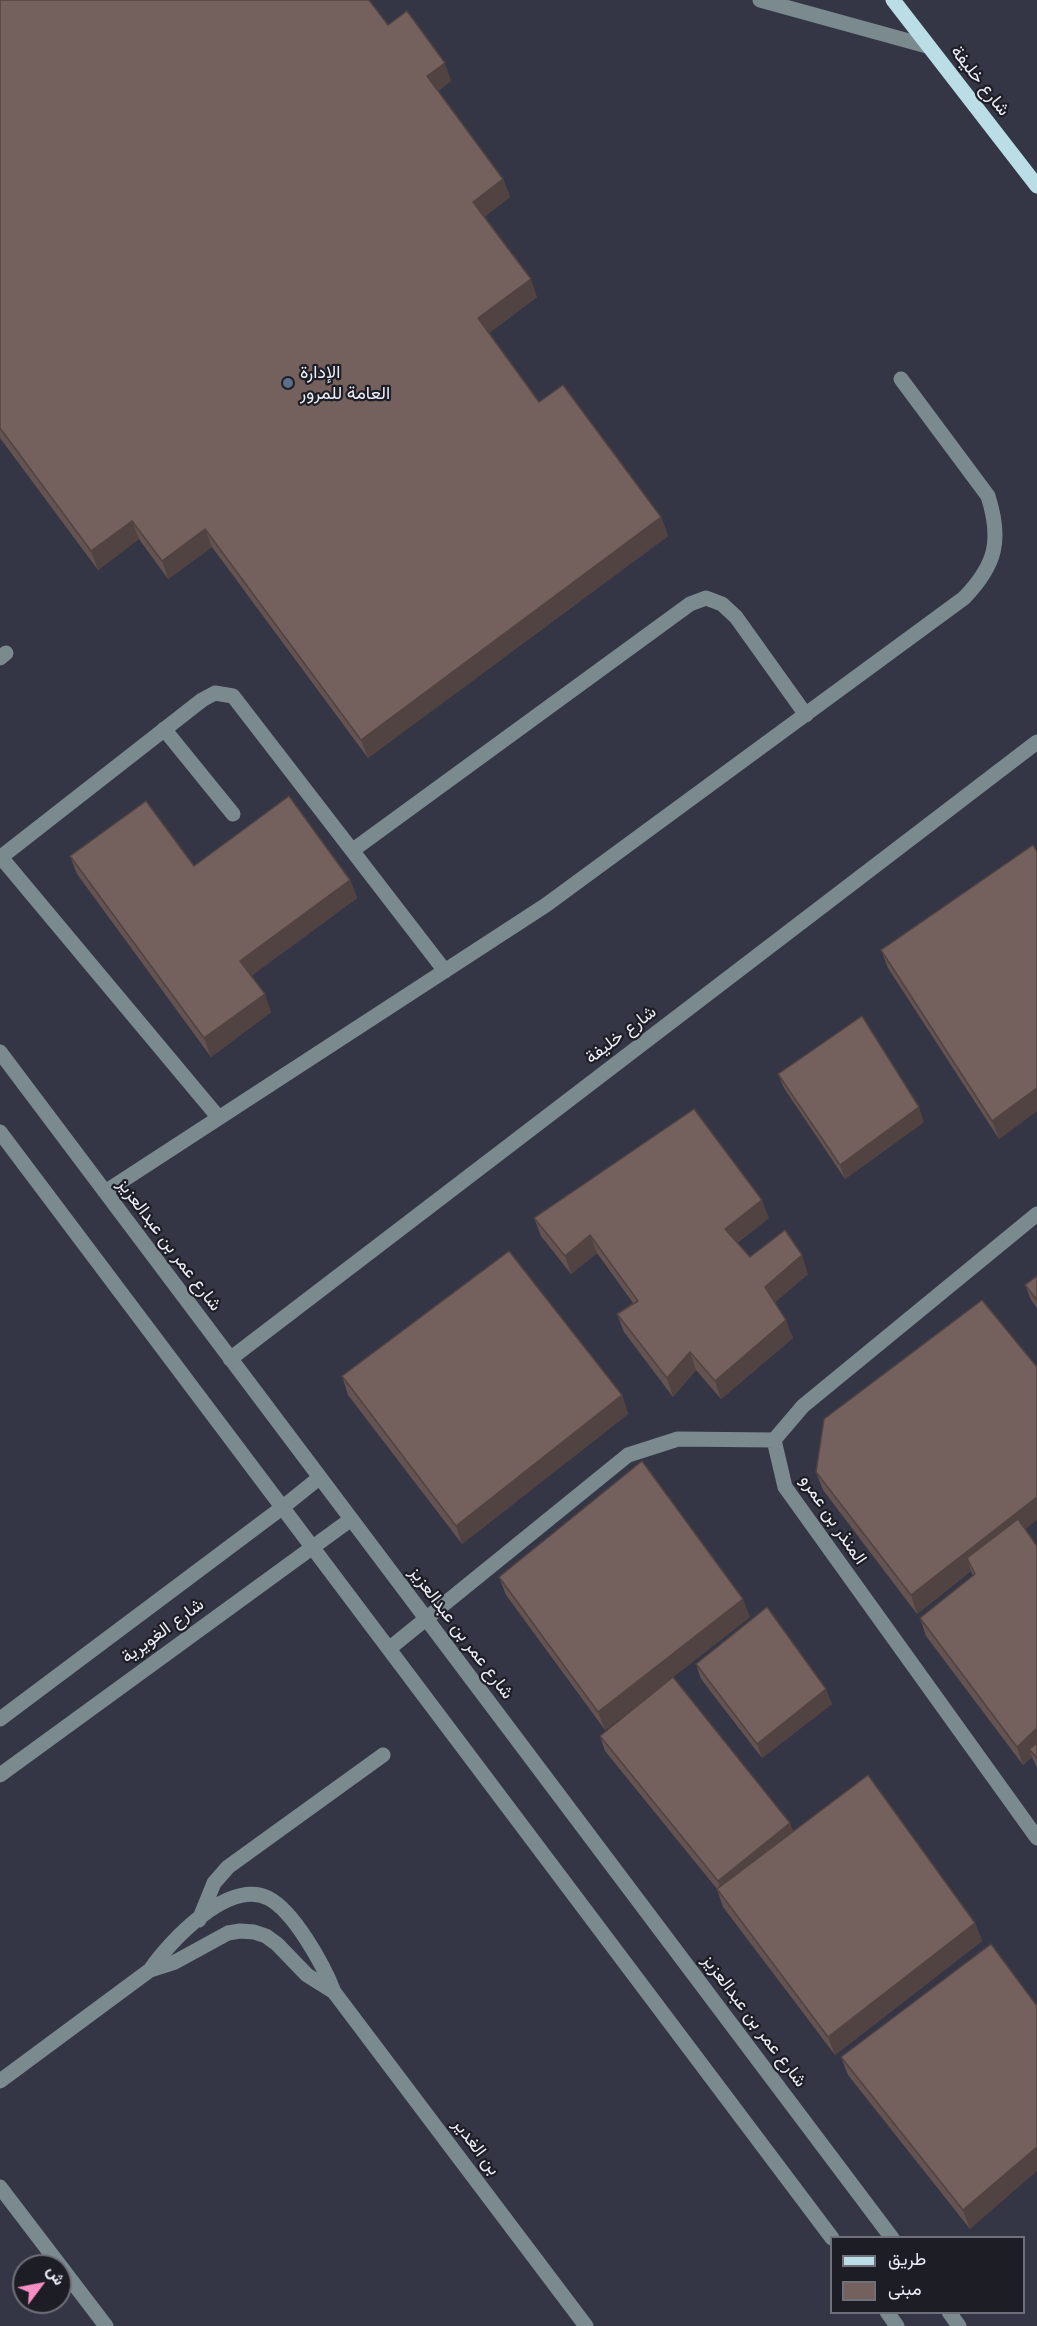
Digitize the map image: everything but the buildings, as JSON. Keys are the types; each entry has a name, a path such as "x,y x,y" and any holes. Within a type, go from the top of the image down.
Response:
{"main road":[{"name":"شارع خليفة","path":"893,0 1037,186"}],"street":[{"path":"760,0 927,46"},
{"path":"105,1192 546,904 964,598 979,582 991,562 996,540 995,518 988,496 901,379"},
{"path":"353,850 690,604 706,598 722,604 736,617 806,715"},
{"path":"219,1118 0,856 164,729 215,693 233,696 445,971"},
{"path":"164,729 233,814"},
{"name":"شارع خليفة","path":"230,1359 1037,742"},
{"name":"شارع عمر بن عبدالعزيز","path":"0,1052 890,2236"},
{"path":"0,1132 390,1648 830,2237"},
{"path":"390,1648 425,1617 628,1455 678,1439 774,1440 803,1406 1037,1214"},
{"name":"المنذر بن عمرو","path":"774,1440 785,1487 1037,1838"},
{"name":"شارع الغويرية","path":"0,1719 319,1478"},
{"name":"شارع الغويرية","path":"0,1775 350,1520"},
{"path":"199,1920 214,1883 228,1867 382,1755"},
{"name":"بن الغدير","path":"0,2081 150,1970 180,1933 229,1899 242,1895 268,1898 278,1905 310,1945 334,1992 586,2326"},
{"name":"بن الغدير","path":"150,1970 175,1962 228,1933 254,1932 266,1936 277,1944 307,1975 334,1992"},
{"path":"0,2187 106,2326"},
{"path":"888,2314 897,2326"},
{"path":"950,2314 959,2326"}],"place":[{"name":"الإدارة العامة للمرور","path":"288,383"}]}
